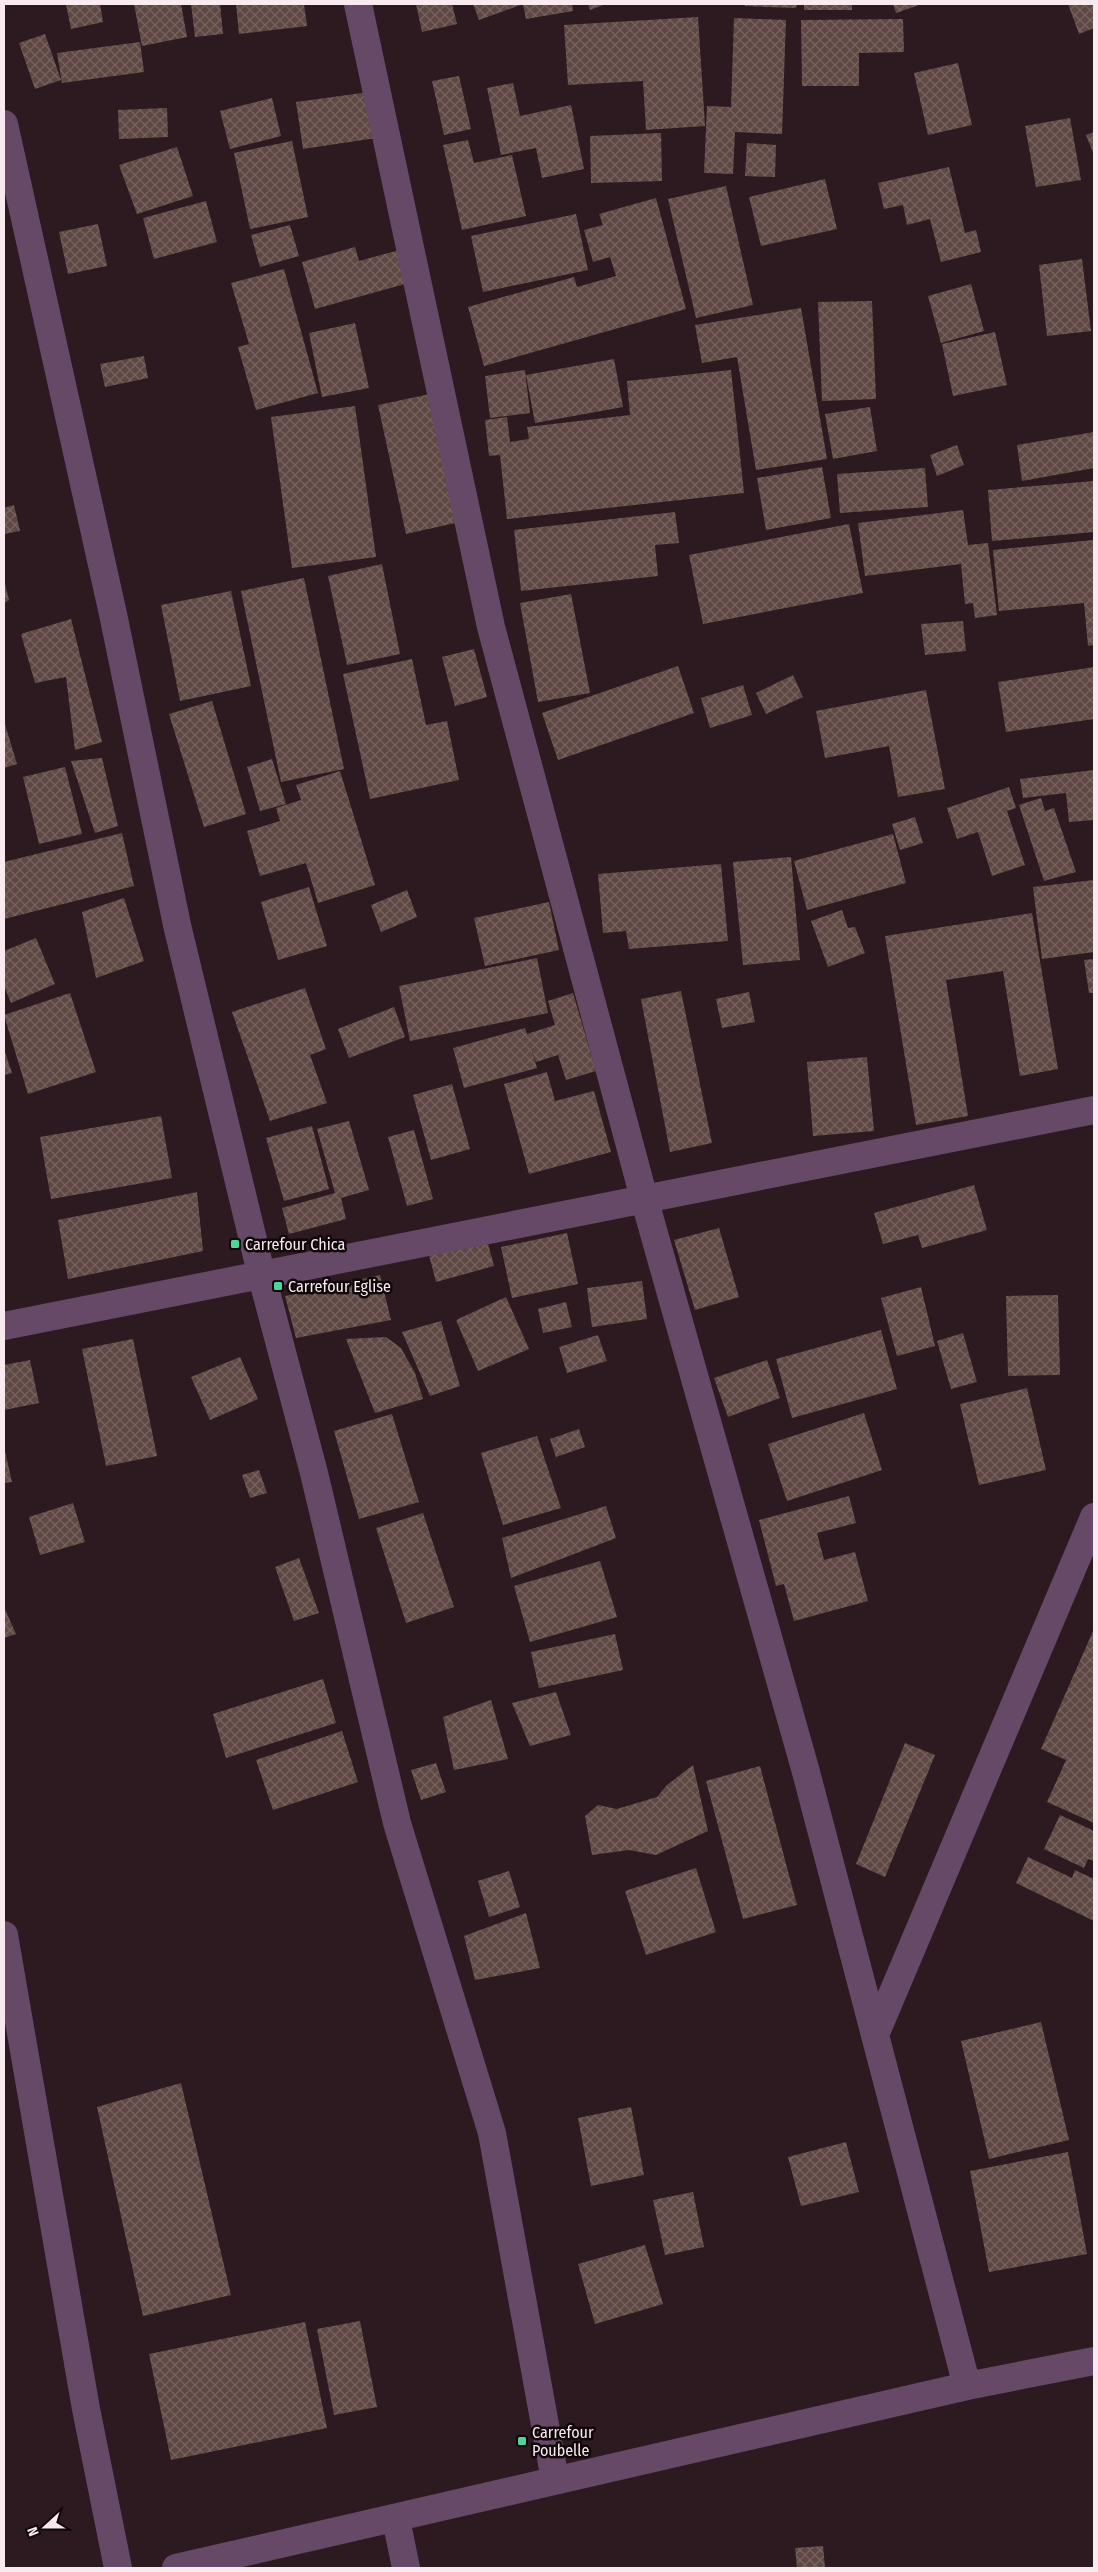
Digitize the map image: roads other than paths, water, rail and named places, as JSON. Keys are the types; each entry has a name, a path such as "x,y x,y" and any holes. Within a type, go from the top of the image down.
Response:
{"street":[{"path":"358,4 491,626 644,1198 806,1772 967,2386"},
{"path":"4,124 113,614 177,925 261,1273 314,1473 397,1823 492,2134 554,2480"},
{"path":"4,1326 261,1273 1094,1110"},
{"path":"874,2035 1094,1518"},
{"path":"4,1935 86,2409 118,2568"},
{"path":"176,2568 396,2519 554,2480 967,2386 1094,2361"},
{"path":"396,2519 406,2568"}],"place":[{"name":"Carrefour Chica","path":"235,1244"},
{"name":"Carrefour Eglise","path":"278,1286"},
{"name":"Carrefour Poubelle","path":"522,2441"}]}
